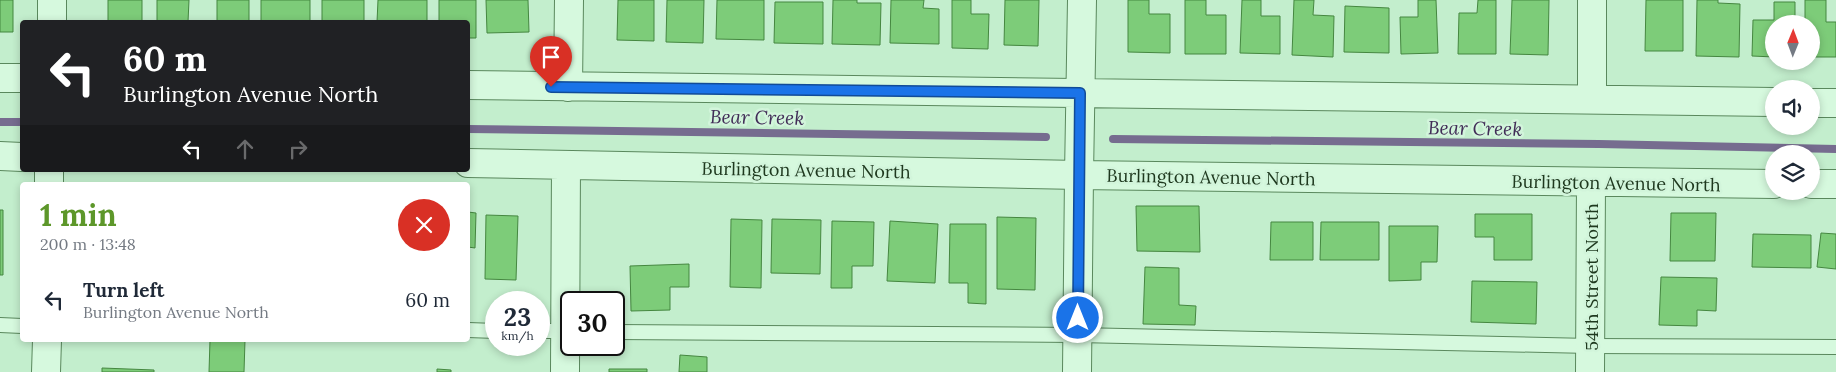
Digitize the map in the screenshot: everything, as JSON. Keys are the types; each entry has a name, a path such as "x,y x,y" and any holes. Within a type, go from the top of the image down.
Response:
{"street":[{"path":"52,0 52,20"},
{"path":"568,87 569,0"},
{"path":"1077,372 1078,175 1082,0"},
{"path":"1592,0 1592,99"},
{"path":"0,78 20,78"},
{"path":"470,85 1765,102"},
{"path":"1820,103 1836,103"},
{"path":"0,156 20,157"},
{"name":"Burlington Avenue North","path":"470,164 1591,183 1765,184"},
{"path":"565,372 558,331 566,165"},
{"name":"54th Street North","path":"1590,359 1591,183"},
{"path":"1820,184 1836,184"},
{"path":"46,372 47,342"}],"lane":[{"path":"0,325 20,326"},
{"path":"470,330 485,331"},
{"path":"625,332 1078,335 1590,359 1836,347"}],"building":[{"path":"0,0 13,0 13,32 0,32"},
{"path":"108,0 142,0 142,20 108,20"},
{"path":"157,0 189,0 188,20 157,20"},
{"path":"217,0 249,0 249,20 217,20"},
{"path":"261,0 310,0 310,20 261,20"},
{"path":"322,0 364,0 364,20 322,20"},
{"path":"378,0 427,0 427,20 377,20"},
{"path":"439,0 476,0 476,38 470,38 470,20 439,20"},
{"path":"486,0 528,0 529,32 487,33"},
{"path":"618,0 654,0 654,41 617,40"},
{"path":"667,0 704,0 703,43 666,42"},
{"path":"717,0 764,0 764,40 716,39"},
{"path":"833,0 881,3 880,45 832,44"},
{"path":"891,0 924,0 923,8 939,9 939,44 890,43"},
{"path":"952,0 971,0 971,14 989,14 988,49 952,48"},
{"path":"1005,0 1039,0 1038,46 1004,45"},
{"path":"1128,0 1149,0 1149,14 1170,14 1170,53 1128,52"},
{"path":"1185,0 1206,0 1206,15 1226,15 1226,54 1185,54"},
{"path":"1242,0 1261,0 1261,16 1280,16 1280,54 1240,53"},
{"path":"1294,0 1314,0 1313,15 1334,16 1333,57 1292,55"},
{"path":"1418,0 1436,0 1438,53 1401,54 1400,17 1418,17"},
{"path":"1478,0 1496,0 1496,54 1458,54 1459,13 1477,13"},
{"path":"1512,0 1549,0 1548,55 1510,54"},
{"path":"1646,0 1683,0 1683,51 1645,51"},
{"path":"1697,0 1718,0 1718,3 1740,4 1739,57 1696,56"},
{"path":"1805,0 1826,0 1826,22 1836,22 1836,57 1820,57 1820,15 1805,15"},
{"path":"775,2 823,2 823,44 774,43"},
{"path":"1774,2 1795,2 1795,15 1774,15"},
{"path":"1345,6 1389,8 1389,53 1344,52"},
{"path":"1753,20 1765,20 1765,57 1752,56"},
{"path":"1136,206 1199,206 1200,252 1137,251"},
{"path":"0,210 3,210 3,275 0,275"},
{"path":"470,212 476,213 475,248 470,247"},
{"path":"1671,213 1716,213 1715,261 1670,261"},
{"path":"1475,214 1532,214 1532,260 1494,260 1494,237 1475,237"},
{"path":"486,215 518,216 516,280 485,279"},
{"path":"997,217 1036,218 1035,290 997,289"},
{"path":"731,219 762,220 761,288 730,287"},
{"path":"772,219 821,220 820,274 771,273"},
{"path":"832,221 874,222 873,266 852,266 852,288 831,288"},
{"path":"890,221 938,224 935,283 887,281"},
{"path":"1271,222 1313,222 1313,260 1270,260"},
{"path":"1321,222 1379,222 1379,260 1320,260"},
{"path":"950,224 986,224 986,304 968,303 968,283 949,283"},
{"path":"1389,226 1438,226 1437,262 1421,262 1421,280 1389,281"},
{"path":"1821,233 1836,234 1836,269 1817,267"},
{"path":"1753,234 1811,235 1811,268 1752,267"},
{"path":"689,264 689,287 670,287 670,310 631,311 630,266"},
{"path":"1145,267 1179,268 1179,305 1196,306 1195,325 1143,324"},
{"path":"1661,277 1717,278 1716,311 1697,310 1697,326 1659,325"},
{"path":"1472,281 1537,282 1536,324 1471,322"},
{"path":"210,342 245,342 244,372 209,372"},
{"path":"680,355 707,357 707,372 679,372"},
{"path":"102,368 154,370 154,372 102,372"},
{"path":"437,369 451,370 451,372 437,372"},
{"path":"609,369 647,369 647,372 609,372"}],"waterway":[{"name":"Bear Creek","path":"0,122 20,122"},
{"name":"Bear Creek","path":"470,129 1046,137"},
{"name":"Bear Creek","path":"1113,139 1599,144 1836,149"}],"route":[{"path":"551,87 1080,93 1078,318"}]}
